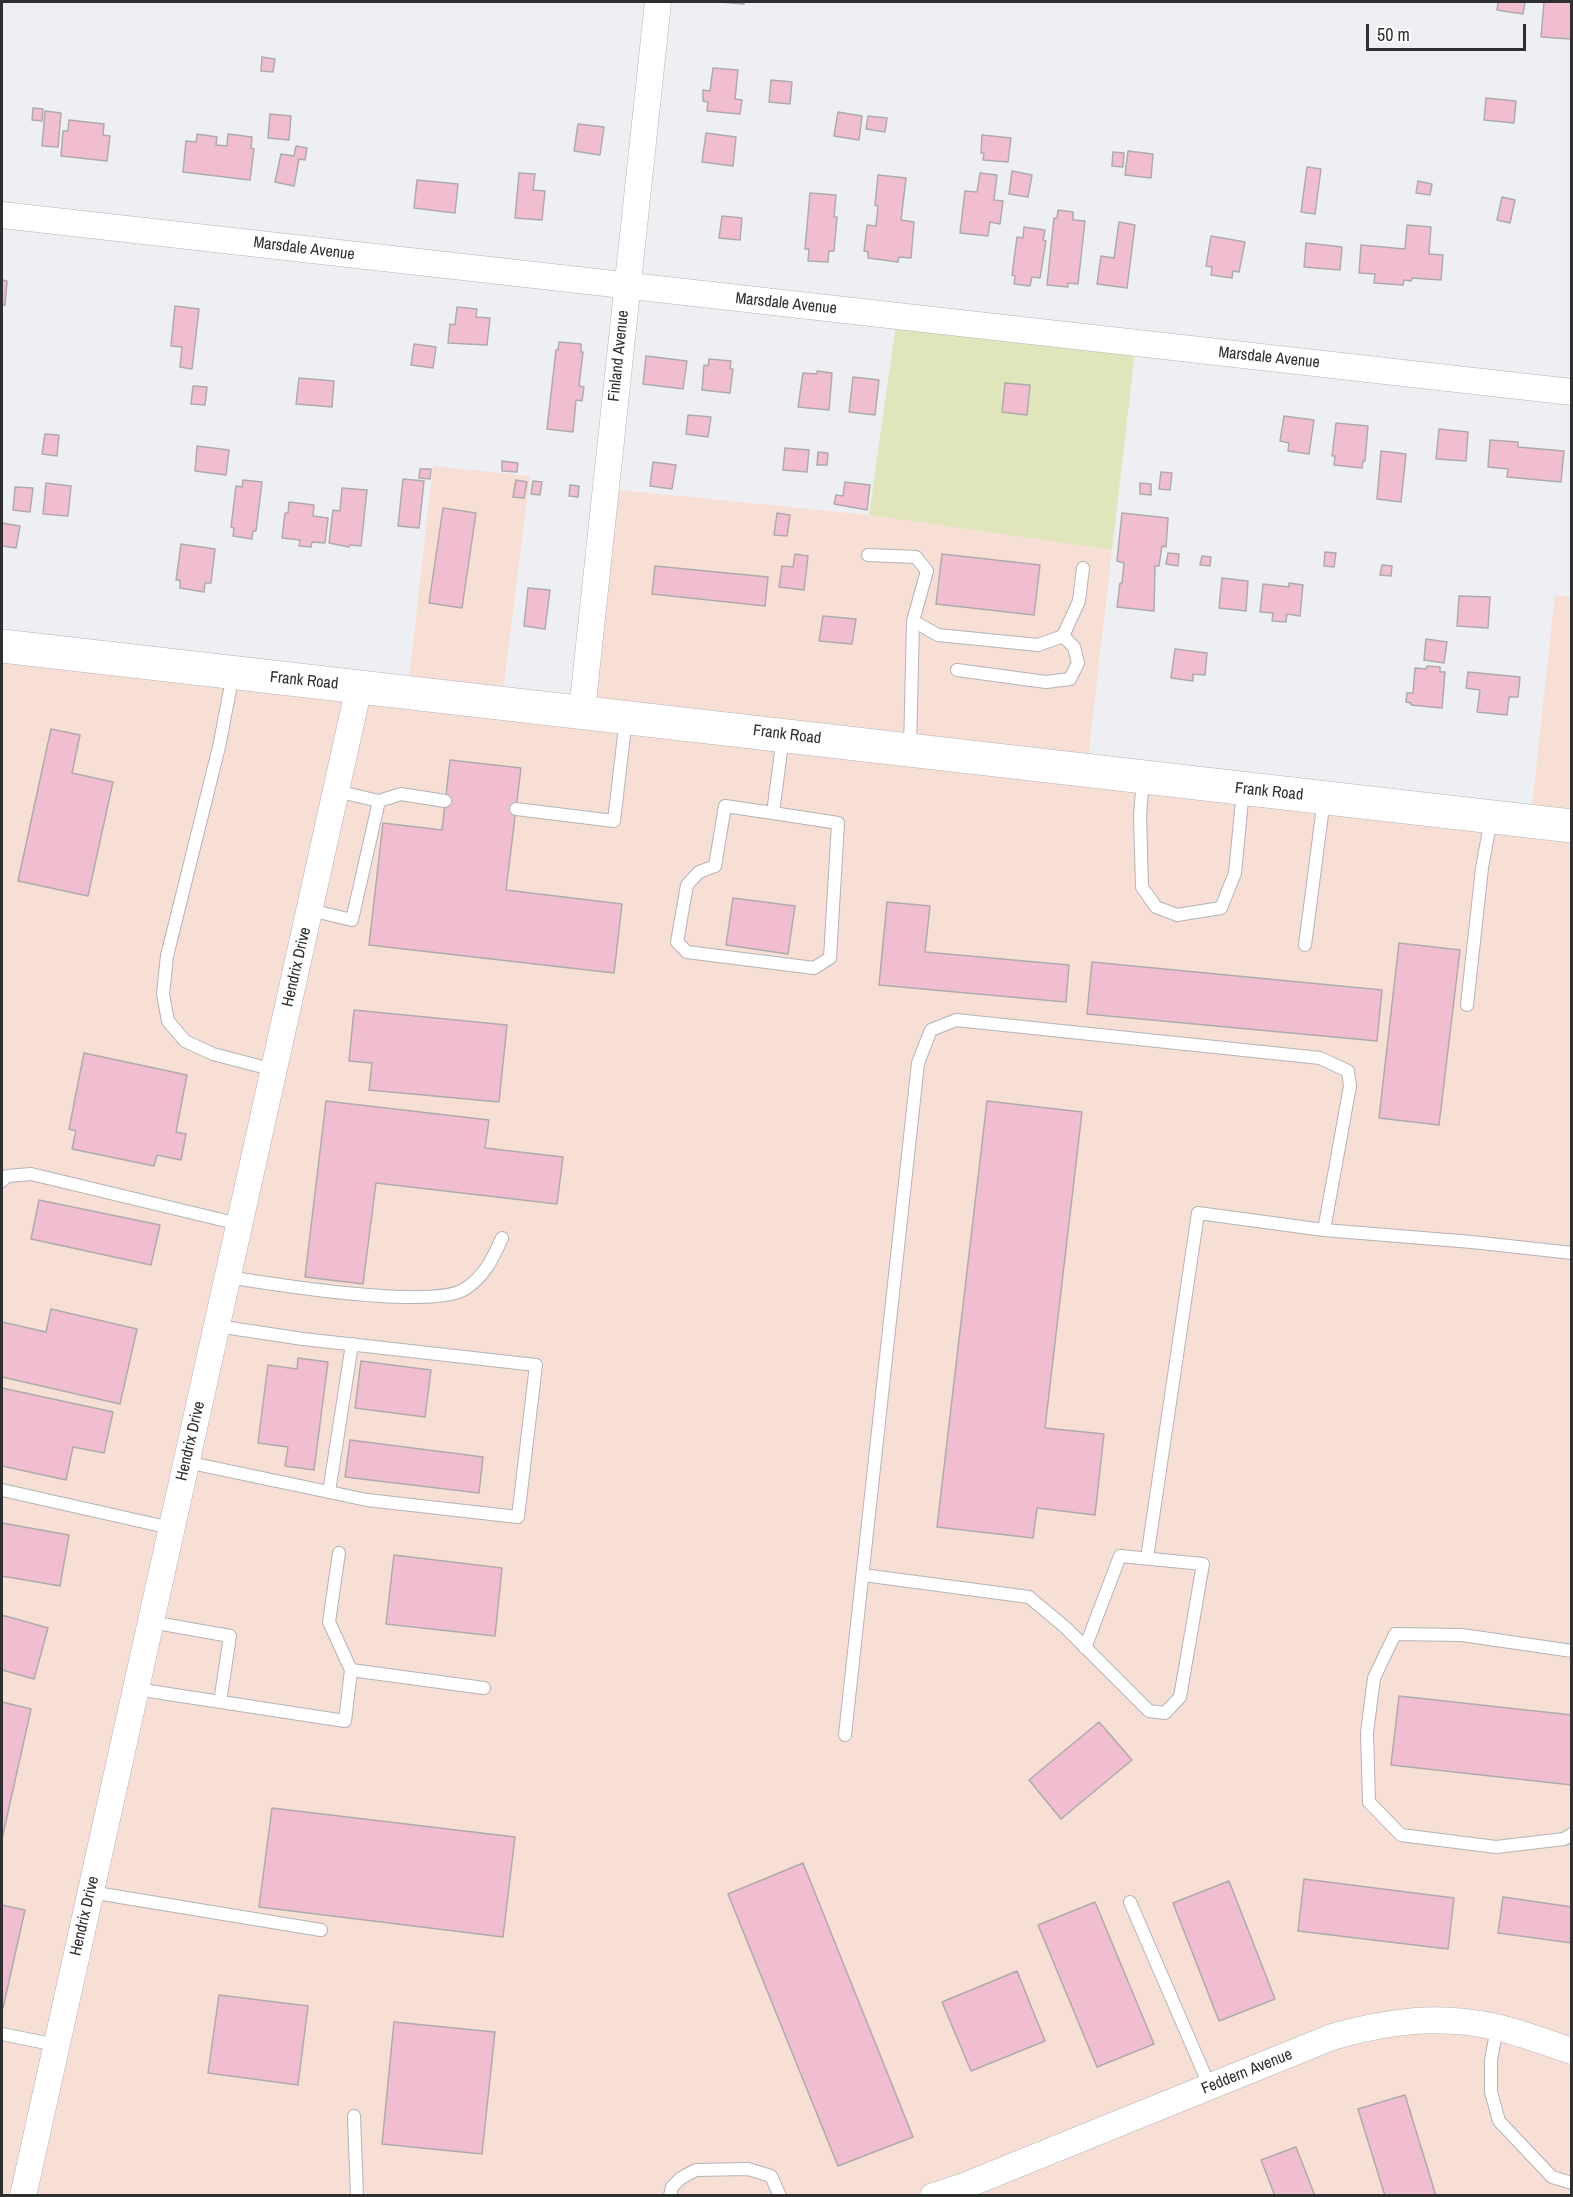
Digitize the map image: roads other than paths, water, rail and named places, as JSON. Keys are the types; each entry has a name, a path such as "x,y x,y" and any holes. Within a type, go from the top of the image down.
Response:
{"main road":[{"name":"Frank Road","path":"2,646 1572,826"}],"street":[{"name":"Finland Avenue","path":"582,711 658,2"},
{"name":"Marsdale Avenue","path":"2,214 1572,392"},
{"name":"Hendrix Drive","path":"23,2196 359,687"},
{"name":"Feddern Avenue","path":"933,2196 964,2186 1332,2037 1373,2025 1415,2019 1457,2021 1497,2027 1572,2051"}],"lane":[{"path":"868,555 916,557 927,571 913,621 909,750"},
{"path":"913,621 938,635 1038,645 1064,636 1079,601 1083,568"},
{"path":"957,670 1046,682 1070,679 1078,663 1074,647 1064,636"},
{"path":"233,673 219,747 167,956 163,994 168,1021 185,1041 213,1054 274,1070"},
{"path":"516,809 614,821 626,717"},
{"path":"773,813 784,735"},
{"path":"1143,777 1140,816 1142,886 1156,907 1177,915 1221,908 1235,873 1243,789"},
{"path":"336,791 379,801 400,794 445,801"},
{"path":"1305,945 1324,798"},
{"path":"309,910 352,920 379,801"},
{"path":"725,806 773,813 838,823 830,958 814,968 687,952 677,942 687,885 699,872 715,866 725,806"},
{"path":"1467,1005 1482,868 1491,818"},
{"path":"846,1735 918,1063 931,1030 956,1020 1320,1058 1348,1071 1350,1086 1324,1230"},
{"path":"3,1177 31,1174 239,1224"},
{"path":"1147,1558 1198,1214 1324,1230 1572,1253"},
{"path":"228,1277 309,1290 397,1296 436,1296 464,1290 488,1269 502,1238"},
{"path":"186,1462 367,1500 518,1517 536,1365 217,1326"},
{"path":"329,1492 352,1344"},
{"path":"2,1490 171,1528"},
{"path":"136,1689 345,1721 351,1670 329,1622 339,1553"},
{"path":"863,1575 1029,1597 1149,1711 1165,1713 1180,1697 1203,1564 1120,1556 1085,1648"},
{"path":"150,1622 230,1636 220,1702"},
{"path":"1572,1651 1462,1635 1395,1634 1374,1678 1367,1733 1369,1802 1401,1835 1496,1847 1564,1839 1572,1834"},
{"path":"351,1670 484,1688"},
{"path":"90,1892 321,1930"},
{"path":"1130,1902 1210,2087"},
{"path":"1497,2027 1491,2060 1491,2092 1499,2121 1552,2177 1572,2183"},
{"path":"2,2034 56,2045"},
{"path":"354,2116 357,2196"},
{"path":"670,2196 672,2187 681,2178 696,2170 748,2169 771,2176 780,2196"}]}
